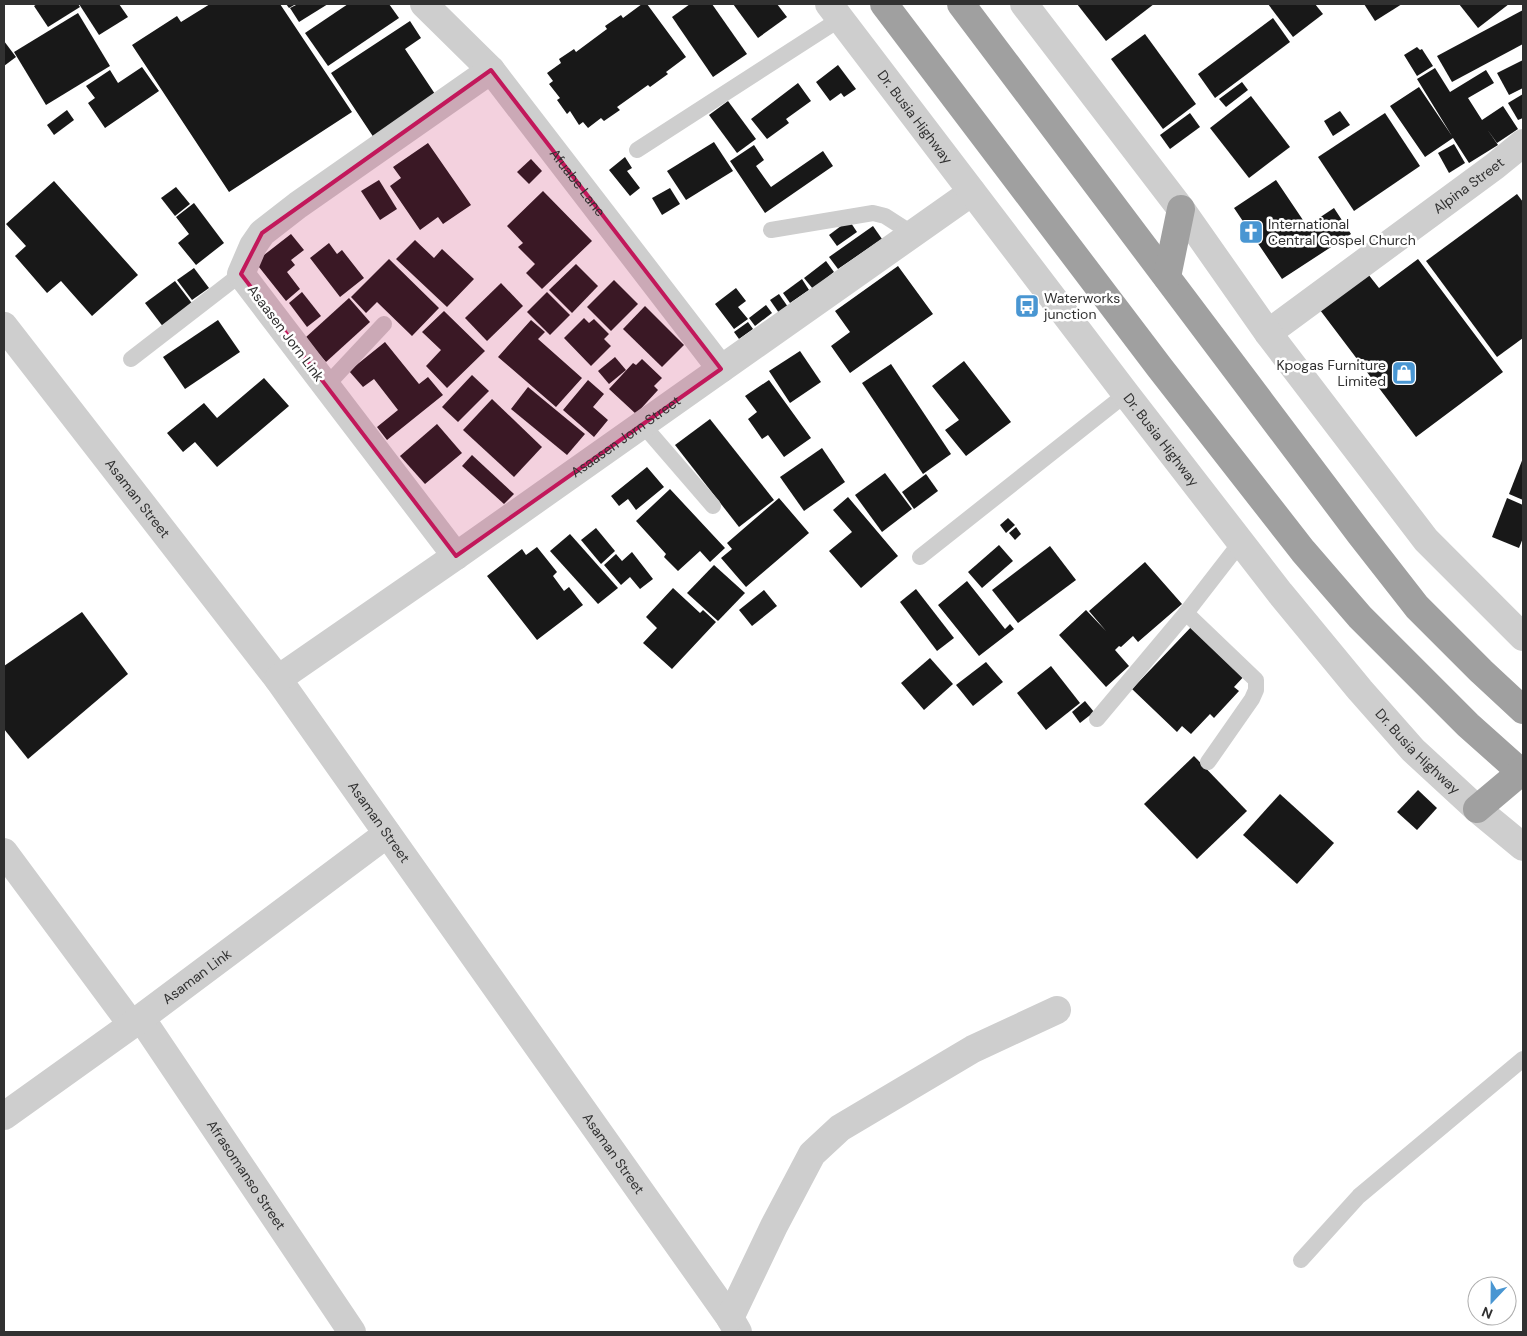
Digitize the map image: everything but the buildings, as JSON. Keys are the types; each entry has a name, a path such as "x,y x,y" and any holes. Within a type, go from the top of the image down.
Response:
{"highway":[{"path":"884,4 1160,368 1303,551 1360,617 1468,725 1522,773 1477,809"},
{"path":"961,4 1417,607 1523,710"},
{"path":"1167,277 1181,209"}],"street":[{"name":"Afuabe Lane","path":"424,4 491,70 721,369"},
{"path":"1024,4 1181,209 1268,334 1426,540 1523,637"},
{"name":"Dr. Busia Highway","path":"834,11 1292,608 1407,743 1477,809 1523,848"},
{"name":"Asaasen Jorn Link","path":"456,556 241,274 253,246 262,233 491,70"},
{"name":"Alpina Street","path":"1268,334 1495,166 1523,143"},
{"name":"Asaasen Jorn Street","path":"278,679 643,425 972,192"},
{"name":"Asaman Street","path":"4,326 278,679 734,1325"},
{"name":"Asaman Link","path":"4,1116 136,1021 387,834"},
{"name":"Afrasomanso Street","path":"4,852 136,1021 352,1332"},
{"path":"734,1325 774,1226 812,1154 840,1128 974,1049 1056,1010"}],"lane":[{"path":"638,150 834,11"},
{"path":"771,230 873,213 885,216 913,234"},
{"path":"131,359 241,274"},
{"path":"326,386 384,324"},
{"path":"920,557 1126,394"},
{"path":"643,425 714,506"},
{"path":"1097,719 1186,613 1241,542"},
{"path":"1186,613 1256,680 1256,690 1252,700 1208,762"},
{"path":"1301,1260 1359,1196 1523,1059"}],"highlighted area":[{"path":"491,70 721,369 456,556 241,274 262,233"}],"place":[{"name":"International Central Gospel Church","path":"1251,232"},
{"name":"Waterworks junction","path":"1027,306"},
{"name":"Kpogas Furniture Limited","path":"1404,373"}]}
